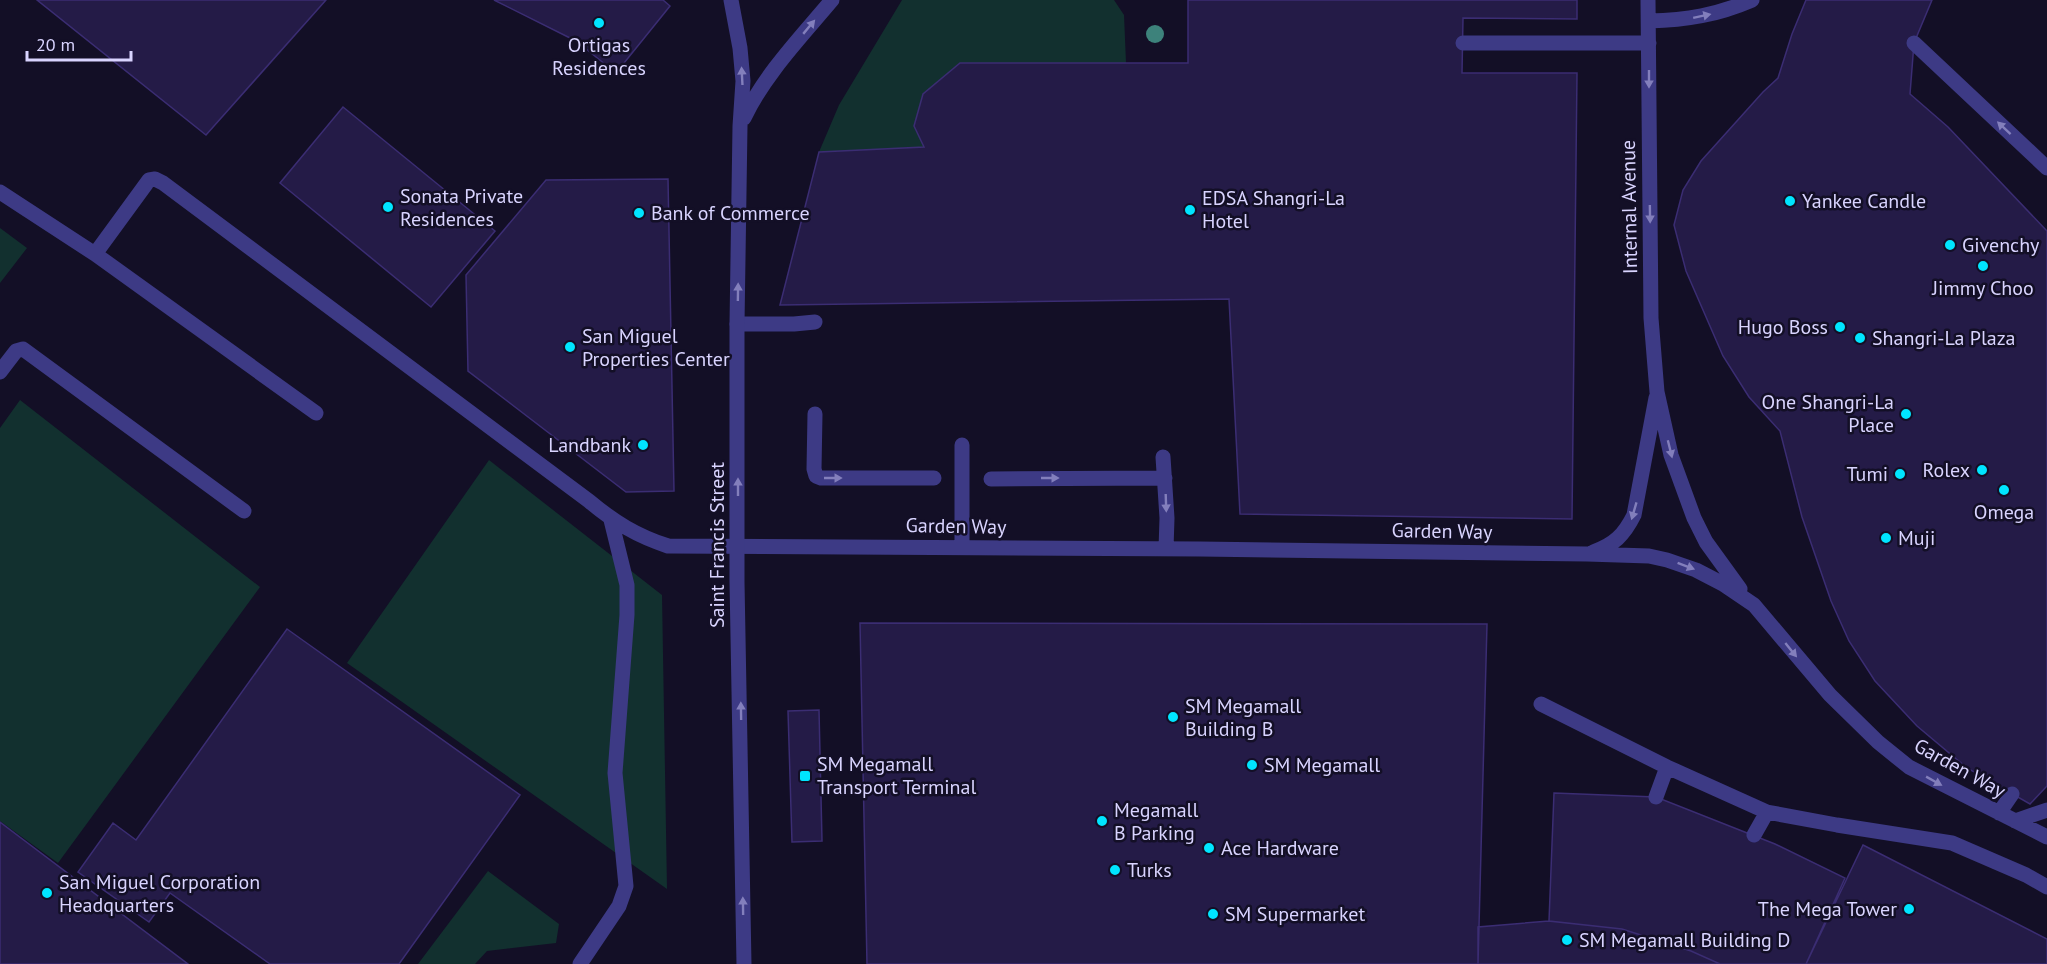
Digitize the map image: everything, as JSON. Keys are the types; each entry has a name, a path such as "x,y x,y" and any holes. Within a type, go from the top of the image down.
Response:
{"street":[{"name":"Saint Francis Street","path":"731,0 740,48 742,81 737,324 744,964"},
{"name":"Saint Francis Street","path":"740,126 753,98 771,73 832,0"},
{"name":"Internal Avenue","path":"1648,0 1651,318 1657,392 1671,455 1694,518 1725,571 1754,605"},
{"path":"1649,21 1682,20 1727,11 1752,0"},
{"path":"1463,43 1649,43"},
{"path":"1914,43 2047,168"},
{"name":"Garden Way","path":"95,254 149,180 155,179 163,183 589,501 611,520 630,532 668,546 1587,554 1648,556 1681,564 1709,576 1754,605 1830,695 1878,742 1909,767 2047,837"},
{"path":"0,192 95,254 316,413"},
{"path":"737,324 815,322"},
{"path":"0,372 16,351 23,349 244,511"},
{"name":"Internal Avenue","path":"1587,554 1605,548 1618,540 1627,530 1634,515 1657,392"},
{"path":"815,414 814,470 816,476 821,478 934,478"},
{"path":"962,445 962,547"},
{"path":"1163,457 1166,549"},
{"path":"992,479 1165,478"},
{"path":"579,964 619,906 626,886 615,773 627,615 627,585 611,520"},
{"path":"1541,704 1667,767 1767,812 1952,843 2026,875 2047,887"},
{"path":"1656,796 1667,767"},
{"path":"1999,813 2012,794"},
{"path":"2014,821 2047,810"},
{"path":"1754,836 1767,812"}],"green space":[{"path":"902,0 1114,0 1124,15 1126,63 960,63 923,94 914,126 924,147 819,152 839,105"},
{"path":"0,228 27,248 0,283"},
{"path":"20,400 260,587 58,863 0,821 0,428"},
{"path":"489,460 662,595 667,889 347,663"},
{"path":"488,871 559,924 556,943 487,951 475,964 418,964"}],"building":[{"path":"37,0 326,0 206,135"},
{"name":"Ortigas Residences","path":"494,0 663,0 670,6 616,73 576,41"},
{"name":"EDSA Shangri-La Hotel","path":"1188,0 1577,0 1577,19 1463,18 1462,73 1577,73 1572,519 1240,514 1229,299 780,305 819,152 924,147 914,126 923,94 960,63 1188,63"},
{"name":"Shangri-La Plaza","path":"1806,0 1932,0 1914,43 1910,94 1948,127 2047,231 2047,786 2030,804 1967,768 1917,726 1875,681 1849,641 1831,601 1802,517 1780,431 1749,397 1723,356 1686,271 1674,225 1683,190 1701,161 1778,78"},
{"name":"Sonata Private Residences","path":"343,107 495,231 431,307 280,183"},
{"name":"San Miguel Properties Center","path":"668,179 674,491 626,492 468,371 466,275 546,180"},
{"name":"SM Megamall Building B","path":"860,623 1487,624 1478,964 867,964"},
{"path":"287,629 520,795 399,964 270,964 170,893 149,922 78,872 113,823 136,840"},
{"name":"SM Megamall Transport Terminal","path":"819,710 822,841 792,842 788,711"},
{"path":"1554,793 1656,797 1775,844 1845,878 1806,964 1720,964 1691,951 1622,929 1549,921"},
{"name":"San Miguel Corporation Headquarters","path":"0,822 188,964 0,964"},
{"name":"The Mega Tower","path":"1863,845 2047,939 2047,964 1806,964"},
{"name":"SM Megamall Building D","path":"1549,921 1622,929 1691,951 1720,964 1478,964 1478,927"}],"place":[{"name":"Ortigas Residences","path":"599,23"},
{"name":"Yankee Candle","path":"1790,201"},
{"name":"Sonata Private Residences","path":"388,207"},
{"name":"EDSA Shangri-La Hotel","path":"1190,210"},
{"name":"Bank of Commerce","path":"639,213"},
{"name":"Givenchy","path":"1950,245"},
{"name":"Jimmy Choo","path":"1983,266"},
{"name":"Hugo Boss","path":"1840,327"},
{"name":"Shangri-La Plaza","path":"1860,338"},
{"name":"San Miguel Properties Center","path":"570,347"},
{"name":"One Shangri-La Place","path":"1906,414"},
{"name":"Landbank","path":"643,445"},
{"name":"Rolex","path":"1982,470"},
{"name":"Tumi","path":"1900,474"},
{"name":"Omega","path":"2004,490"},
{"name":"Muji","path":"1886,538"},
{"name":"SM Megamall Building B","path":"1173,717"},
{"name":"SM Megamall","path":"1252,765"},
{"name":"SM Megamall Transport Terminal","path":"805,776"},
{"name":"Megamall B Parking","path":"1102,821"},
{"name":"Ace Hardware","path":"1209,848"},
{"name":"Turks","path":"1115,870"},
{"name":"San Miguel Corporation Headquarters","path":"47,893"},
{"name":"The Mega Tower","path":"1909,909"},
{"name":"SM Supermarket","path":"1213,914"},
{"name":"SM Megamall Building D","path":"1567,940"}]}
